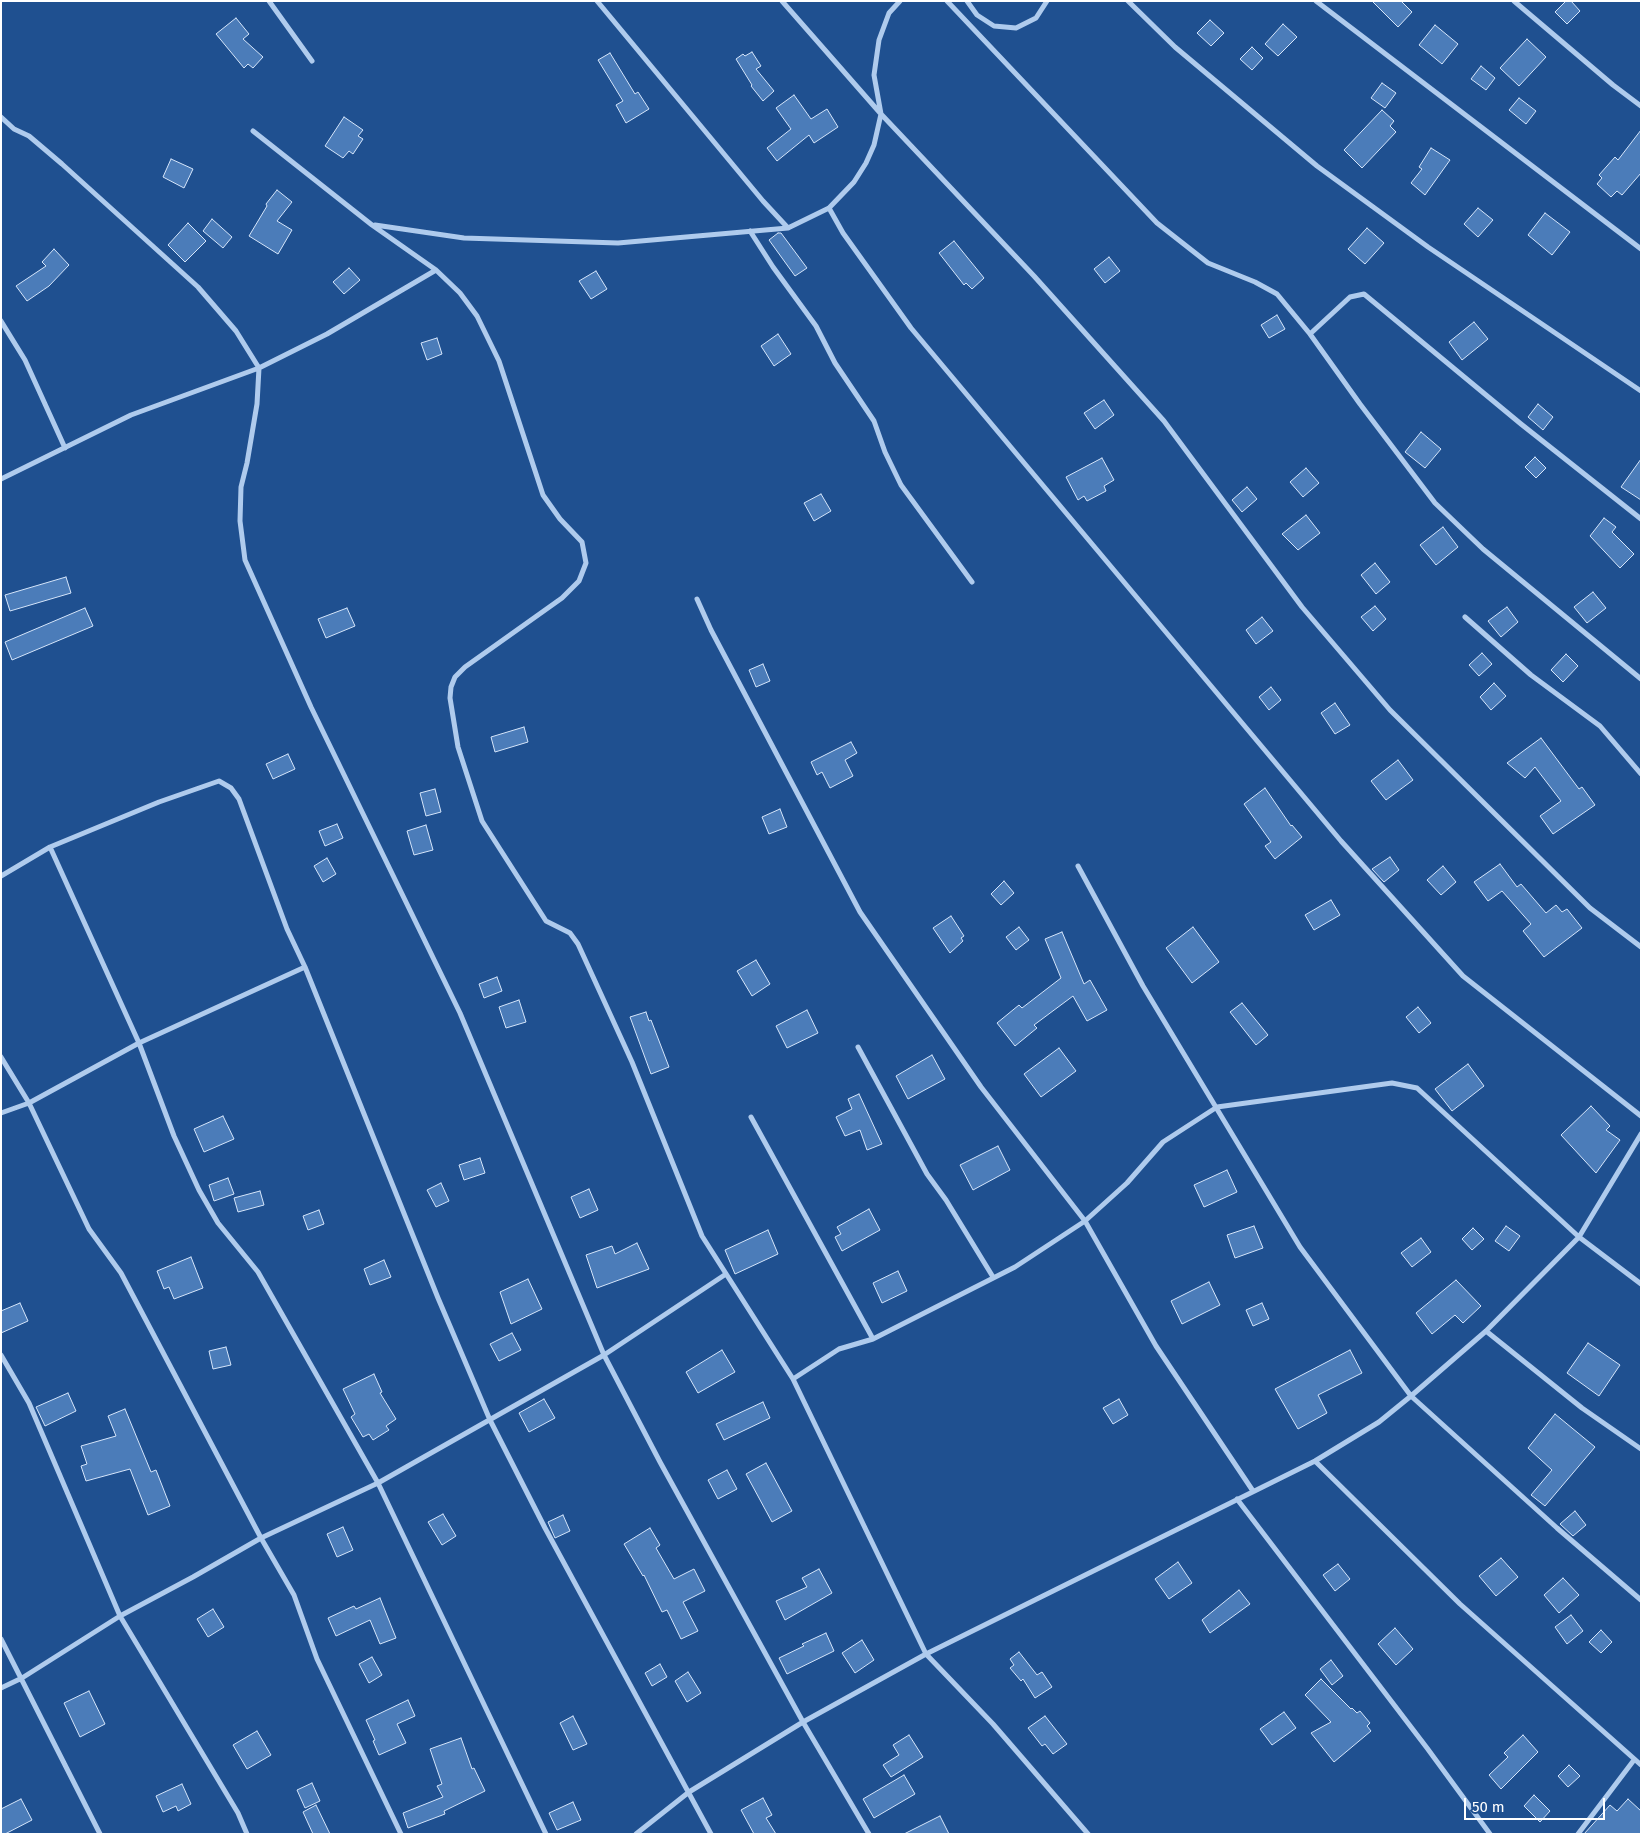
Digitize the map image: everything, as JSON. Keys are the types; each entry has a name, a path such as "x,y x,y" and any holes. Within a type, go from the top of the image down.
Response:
{"street":[{"path":"269,1 312,61"},
{"path":"597,1 763,201 788,228"},
{"path":"782,1 881,114 1034,276 1164,421 1302,607 1390,710 1590,908 1641,948"},
{"path":"372,224 464,238 618,243 788,228 829,208 854,182 866,163 874,145 881,114 874,75 879,40 889,13 900,1"},
{"path":"947,1 1157,223 1208,263 1255,282 1277,294 1310,334 1435,503 1482,549 1641,679"},
{"path":"968,1 977,15 994,26 1016,28 1036,18 1047,1"},
{"path":"1128,1 1175,47 1317,166 1428,247 1641,391"},
{"path":"1316,1 1641,249"},
{"path":"1514,1 1613,85 1641,106"},
{"path":"1,117 14,129 29,136 62,164 198,287 236,331 259,368 257,404 241,487 240,521 245,560 311,707 460,1013 604,1355 660,1462 803,1722 869,1834"},
{"path":"253,131 372,224 436,270 460,293 477,316 500,361 544,495 560,519 582,542 586,562 579,580 562,598 465,667 455,677 451,687 450,698 458,747 482,821 546,921 570,933 578,944 632,1062 702,1236 793,1379 926,1654 994,1724 1088,1834"},
{"path":"829,208 844,233 911,328 1341,841 1463,976 1641,1116"},
{"path":"750,231 773,267 816,326 835,363 874,421 884,452 901,485 972,582"},
{"path":"1,479 131,415 259,368 327,334 436,270"},
{"path":"1310,334 1350,297 1364,294 1521,424 1641,519"},
{"path":"1,321 25,360 65,448"},
{"path":"698,599 711,630 860,912 981,1087 1085,1221 1156,1346 1253,1491"},
{"path":"1465,617 1531,675 1600,726 1641,774"},
{"path":"1,876 50,847 159,802 219,781 231,788 239,799 287,929 305,967 434,1289 490,1420 545,1528 711,1834"},
{"path":"50,847 139,1043 174,1136 199,1190 218,1223 258,1272 378,1483 546,1834"},
{"path":"1078,866 1142,986 1300,1246 1411,1396 1557,1528 1641,1600"},
{"path":"1,1113 29,1103 139,1043 305,967"},
{"path":"858,1047 927,1174 946,1200 993,1277"},
{"path":"1,1057 29,1103 89,1229 121,1273 261,1538 294,1595 317,1659 401,1834"},
{"path":"793,1379 839,1349 873,1339 1015,1267 1085,1221 1127,1183 1163,1142 1217,1107 1392,1082 1417,1088 1579,1237 1641,1284"},
{"path":"751,1117 873,1339"},
{"path":"636,1834 689,1792 803,1722 926,1654 1315,1461 1379,1422 1486,1331 1579,1237 1641,1134"},
{"path":"1,1688 22,1678 120,1616 261,1538 378,1483 604,1355 726,1274"},
{"path":"1486,1331 1582,1408 1641,1449"},
{"path":"1,1355 29,1403 120,1616 238,1813 247,1834"},
{"path":"1315,1461 1460,1604 1641,1765"},
{"path":"1237,1499 1427,1748 1490,1834"},
{"path":"1,1640 100,1834"},
{"path":"1578,1834 1634,1760"}],"building":[{"path":"1372,1 1401,1 1412,12 1398,27"},
{"path":"1566,1 1571,1 1580,11 1567,24 1555,12"},
{"path":"236,18 249,34 243,39 263,57 253,68 248,64 244,68 216,34"},
{"path":"1210,20 1224,33 1211,46 1197,33"},
{"path":"1283,24 1297,37 1278,56 1265,44"},
{"path":"1435,25 1458,44 1442,64 1419,45"},
{"path":"1527,39 1546,57 1519,86 1500,68"},
{"path":"1252,47 1263,58 1252,70 1240,59"},
{"path":"752,52 761,66 756,69 774,91 763,101 751,86 736,59 743,54 745,56"},
{"path":"610,53 635,94 638,92 649,109 626,123 616,105 623,101 598,60"},
{"path":"1481,66 1495,78 1486,90 1471,79"},
{"path":"1382,83 1396,93 1385,108 1371,98"},
{"path":"794,95 811,119 827,109 838,127 814,143 809,135 777,161 767,148 791,129 776,108"},
{"path":"1519,98 1536,111 1526,124 1509,110"},
{"path":"1382,110 1394,121 1390,126 1396,132 1362,168 1344,150"},
{"path":"344,117 363,130 358,136 363,139 353,154 349,151 343,158 325,146"},
{"path":"1641,130 1641,173 1622,195 1617,191 1611,197 1597,184 1602,178 1599,175 1615,157 1618,160"},
{"path":"1431,148 1450,160 1425,195 1411,183 1422,169 1419,167"},
{"path":"171,159 193,169 184,188 163,177"},
{"path":"277,190 292,202 277,221 292,230 278,254 249,236 267,206 266,204"},
{"path":"1478,208 1493,220 1478,237 1464,224"},
{"path":"1545,213 1570,232 1552,255 1528,235"},
{"path":"212,219 232,237 223,248 203,231"},
{"path":"188,223 206,241 185,262 168,245"},
{"path":"1367,228 1384,243 1365,264 1348,249"},
{"path":"778,233 781,233 807,268 795,276 769,240"},
{"path":"954,241 984,278 972,289 966,283 964,285 939,253"},
{"path":"54,249 69,265 49,286 27,301 16,286 46,266 42,262"},
{"path":"1109,257 1120,271 1105,283 1094,269"},
{"path":"349,268 360,280 344,294 333,282"},
{"path":"596,271 607,289 591,299 579,281"},
{"path":"1277,315 1285,329 1269,338 1261,325"},
{"path":"1474,322 1488,339 1462,360 1449,342"},
{"path":"778,334 791,354 774,366 761,346"},
{"path":"437,338 442,354 427,360 421,343"},
{"path":"1104,400 1114,415 1095,429 1084,413"},
{"path":"1538,404 1553,417 1543,430 1528,417"},
{"path":"1421,432 1441,449 1425,468 1405,452"},
{"path":"1535,457 1546,468 1536,478 1525,467"},
{"path":"1102,458 1114,480 1104,486 1106,491 1087,501 1084,496 1078,500 1066,477"},
{"path":"1641,459 1641,500 1621,487"},
{"path":"1306,468 1319,483 1303,497 1290,482"},
{"path":"1247,487 1257,499 1242,512 1232,500"},
{"path":"821,494 831,511 814,521 804,503"},
{"path":"1306,515 1320,533 1298,550 1282,534"},
{"path":"1604,518 1616,527 1612,532 1634,554 1620,568 1590,536"},
{"path":"1443,527 1458,547 1436,565 1420,545"},
{"path":"1375,563 1390,582 1376,594 1361,575"},
{"path":"66,577 71,593 10,611 5,595"},
{"path":"1593,592 1606,608 1587,623 1574,607"},
{"path":"1375,606 1386,619 1373,631 1361,617"},
{"path":"1507,607 1518,622 1501,637 1488,621"},
{"path":"85,608 93,626 12,660 5,642"},
{"path":"347,608 355,626 326,638 318,619"},
{"path":"1262,617 1273,631 1256,644 1246,630"},
{"path":"1482,653 1492,664 1479,676 1469,665"},
{"path":"1566,654 1578,666 1563,682 1551,670"},
{"path":"763,664 770,681 756,687 749,670"},
{"path":"1494,683 1506,696 1491,710 1480,697"},
{"path":"1271,687 1281,700 1269,710 1259,697"},
{"path":"1335,703 1350,725 1335,734 1321,713"},
{"path":"524,727 528,742 495,752 491,737"},
{"path":"1541,738 1579,789 1582,787 1595,805 1553,834 1540,816 1561,801 1535,767 1525,778 1507,763"},
{"path":"851,742 857,753 845,760 853,776 830,788 822,772 817,775 811,762"},
{"path":"288,754 295,769 273,779 266,764"},
{"path":"1398,760 1413,780 1386,800 1371,781"},
{"path":"1265,788 1291,826 1302,837 1275,859 1265,846 1271,842 1244,804"},
{"path":"435,789 441,812 426,816 420,793"},
{"path":"780,809 787,827 769,834 762,817"},
{"path":"337,824 343,838 325,846 319,831"},
{"path":"426,825 433,850 414,855 407,831"},
{"path":"1390,857 1399,870 1384,882 1372,869"},
{"path":"327,858 336,874 323,882 314,866"},
{"path":"1500,864 1517,887 1521,884 1546,913 1556,905 1562,912 1567,909 1582,928 1544,957 1523,931 1531,924 1502,891 1488,901 1474,882"},
{"path":"1443,866 1456,882 1441,895 1427,880"},
{"path":"1004,881 1014,893 1001,905 991,894"},
{"path":"1331,900 1340,915 1314,930 1305,915"},
{"path":"951,916 964,936 961,938 963,941 950,953 933,928"},
{"path":"1019,927 1029,940 1016,950 1006,937"},
{"path":"1193,927 1219,962 1192,983 1166,948"},
{"path":"1062,932 1084,984 1090,980 1107,1010 1087,1021 1073,996 1034,1025 1037,1028 1015,1046 997,1023 1019,1005 1022,1008 1061,978 1045,939"},
{"path":"756,960 770,984 752,996 737,971"},
{"path":"497,977 502,991 484,998 479,984"},
{"path":"519,1000 526,1022 506,1028 499,1007"},
{"path":"1242,1003 1268,1035 1256,1045 1230,1012"},
{"path":"1418,1007 1431,1023 1419,1033 1406,1017"},
{"path":"807,1010 818,1033 787,1048 776,1026"},
{"path":"646,1012 649,1021 651,1020 669,1067 651,1074 630,1017"},
{"path":"1059,1048 1076,1071 1041,1097 1024,1074"},
{"path":"932,1055 945,1079 908,1099 896,1076"},
{"path":"1468,1064 1484,1086 1452,1111 1435,1089"},
{"path":"859,1094 882,1144 867,1150 860,1130 845,1136 836,1117 852,1109 848,1099"},
{"path":"1591,1106 1610,1126 1606,1130 1620,1140 1596,1173 1561,1135"},
{"path":"223,1116 234,1139 204,1152 194,1129"},
{"path":"998,1146 1010,1170 973,1190 960,1165"},
{"path":"480,1158 485,1173 464,1180 459,1165"},
{"path":"1227,1170 1237,1192 1204,1207 1194,1185"},
{"path":"228,1178 234,1194 214,1201 209,1185"},
{"path":"441,1183 449,1201 436,1207 427,1190"},
{"path":"589,1189 598,1210 580,1218 571,1197"},
{"path":"260,1191 264,1205 238,1212 234,1198"},
{"path":"869,1209 880,1230 842,1251 835,1237 841,1234 837,1227"},
{"path":"319,1210 324,1224 308,1230 303,1216"},
{"path":"1254,1226 1263,1248 1235,1258 1227,1235"},
{"path":"1506,1226 1520,1236 1509,1251 1495,1241"},
{"path":"1473,1228 1484,1239 1472,1250 1462,1239"},
{"path":"768,1230 778,1254 735,1274 725,1250"},
{"path":"1421,1238 1431,1252 1412,1267 1401,1253"},
{"path":"637,1243 649,1269 597,1288 586,1255 612,1246 615,1254"},
{"path":"191,1257 203,1288 174,1299 169,1287 164,1289 157,1271"},
{"path":"384,1260 391,1277 370,1285 364,1269"},
{"path":"898,1271 907,1291 882,1303 873,1283"},
{"path":"528,1279 542,1309 511,1324 500,1292"},
{"path":"1456,1280 1481,1306 1463,1323 1455,1315 1432,1334 1416,1313"},
{"path":"1209,1282 1220,1305 1182,1324 1171,1301"},
{"path":"20,1303 28,1321 1,1333 1,1311"},
{"path":"1262,1303 1269,1319 1253,1326 1246,1310"},
{"path":"512,1333 521,1350 499,1361 490,1344"},
{"path":"1588,1343 1620,1365 1599,1396 1567,1373"},
{"path":"226,1347 231,1365 213,1369 209,1351"},
{"path":"722,1350 735,1372 698,1393 686,1372"},
{"path":"1350,1350 1362,1373 1318,1395 1327,1413 1298,1429 1275,1389"},
{"path":"374,1374 382,1392 380,1393 396,1419 386,1426 389,1430 373,1440 369,1434 363,1437 351,1417 355,1414 343,1389"},
{"path":"68,1393 76,1411 45,1426 36,1407"},
{"path":"544,1399 555,1418 529,1432 519,1413"},
{"path":"1119,1399 1128,1415 1113,1424 1103,1408"},
{"path":"763,1402 770,1418 724,1440 716,1424"},
{"path":"125,1409 151,1472 156,1470 170,1506 148,1515 130,1469 86,1481 81,1466 87,1464 81,1446 116,1436 108,1416"},
{"path":"1555,1414 1595,1447 1545,1506 1531,1495 1552,1470 1528,1448"},
{"path":"766,1463 792,1511 772,1522 746,1474"},
{"path":"727,1470 737,1489 718,1499 708,1480"},
{"path":"1575,1511 1586,1525 1573,1536 1560,1524"},
{"path":"443,1514 456,1536 442,1545 428,1522"},
{"path":"563,1515 570,1531 555,1538 548,1522"},
{"path":"343,1527 353,1550 337,1557 327,1534"},
{"path":"650,1528 660,1545 656,1548 674,1579 694,1569 705,1591 683,1602 698,1631 681,1639 667,1610 662,1612 644,1575 624,1544"},
{"path":"1501,1558 1518,1577 1496,1596 1479,1576"},
{"path":"1178,1562 1192,1583 1169,1599 1155,1579"},
{"path":"1338,1564 1350,1579 1335,1591 1323,1575"},
{"path":"819,1569 832,1593 785,1620 776,1601 807,1587 802,1578"},
{"path":"1563,1578 1579,1595 1559,1613 1544,1595"},
{"path":"1239,1590 1250,1604 1210,1633 1202,1620"},
{"path":"380,1598 396,1638 380,1644 370,1620 336,1636 328,1618 354,1606 356,1609"},
{"path":"213,1609 224,1627 208,1637 197,1619"},
{"path":"1571,1615 1583,1631 1567,1644 1555,1627"},
{"path":"1395,1628 1413,1649 1396,1665 1378,1644"},
{"path":"1601,1630 1612,1642 1601,1653 1589,1642"},
{"path":"826,1633 834,1651 787,1674 779,1658 804,1646 802,1644"},
{"path":"862,1640 874,1660 855,1673 842,1653"},
{"path":"1019,1652 1037,1675 1042,1672 1052,1687 1035,1698 1023,1679 1021,1681 1010,1668 1014,1665 1010,1659"},
{"path":"372,1657 382,1675 369,1683 359,1664"},
{"path":"1331,1660 1343,1676 1332,1685 1320,1669"},
{"path":"660,1664 667,1677 652,1686 645,1673"},
{"path":"688,1672 701,1693 687,1702 675,1681"},
{"path":"1321,1679 1351,1709 1357,1713 1360,1711 1370,1723 1367,1726 1371,1731 1334,1762 1311,1733 1331,1722 1305,1695"},
{"path":"89,1691 105,1724 80,1737 64,1703"},
{"path":"408,1700 415,1716 397,1724 406,1743 379,1755 366,1720"},
{"path":"1284,1712 1296,1728 1272,1745 1260,1729"},
{"path":"573,1716 587,1744 573,1750 560,1723"},
{"path":"1045,1716 1067,1744 1053,1754 1045,1744 1042,1746 1028,1728"},
{"path":"257,1731 271,1755 247,1769 233,1745"},
{"path":"909,1735 923,1757 891,1777 883,1765 899,1755 893,1745"},
{"path":"1523,1735 1538,1752 1501,1789 1489,1775 1508,1757 1504,1753"},
{"path":"461,1738 472,1769 474,1768 485,1791 444,1811 445,1814 408,1828 403,1813 443,1797 437,1786 442,1784 430,1749"},
{"path":"1569,1765 1580,1776 1568,1787 1558,1776"},
{"path":"904,1775 915,1794 874,1818 863,1799"},
{"path":"312,1783 320,1801 305,1808 297,1790"},
{"path":"182,1784 191,1804 178,1811 176,1806 163,1812 156,1796"},
{"path":"1534,1795 1550,1811 1540,1822 1524,1806"},
{"path":"763,1798 772,1815 766,1818 776,1834 754,1834 741,1810"},
{"path":"21,1799 32,1820 5,1834 1,1834 1,1809"},
{"path":"1628,1799 1641,1811 1641,1834 1584,1834 1610,1805 1617,1811"},
{"path":"573,1802 581,1820 557,1830 549,1813"},
{"path":"316,1805 330,1834 313,1834 303,1812"},
{"path":"940,1816 949,1834 904,1834"}]}
